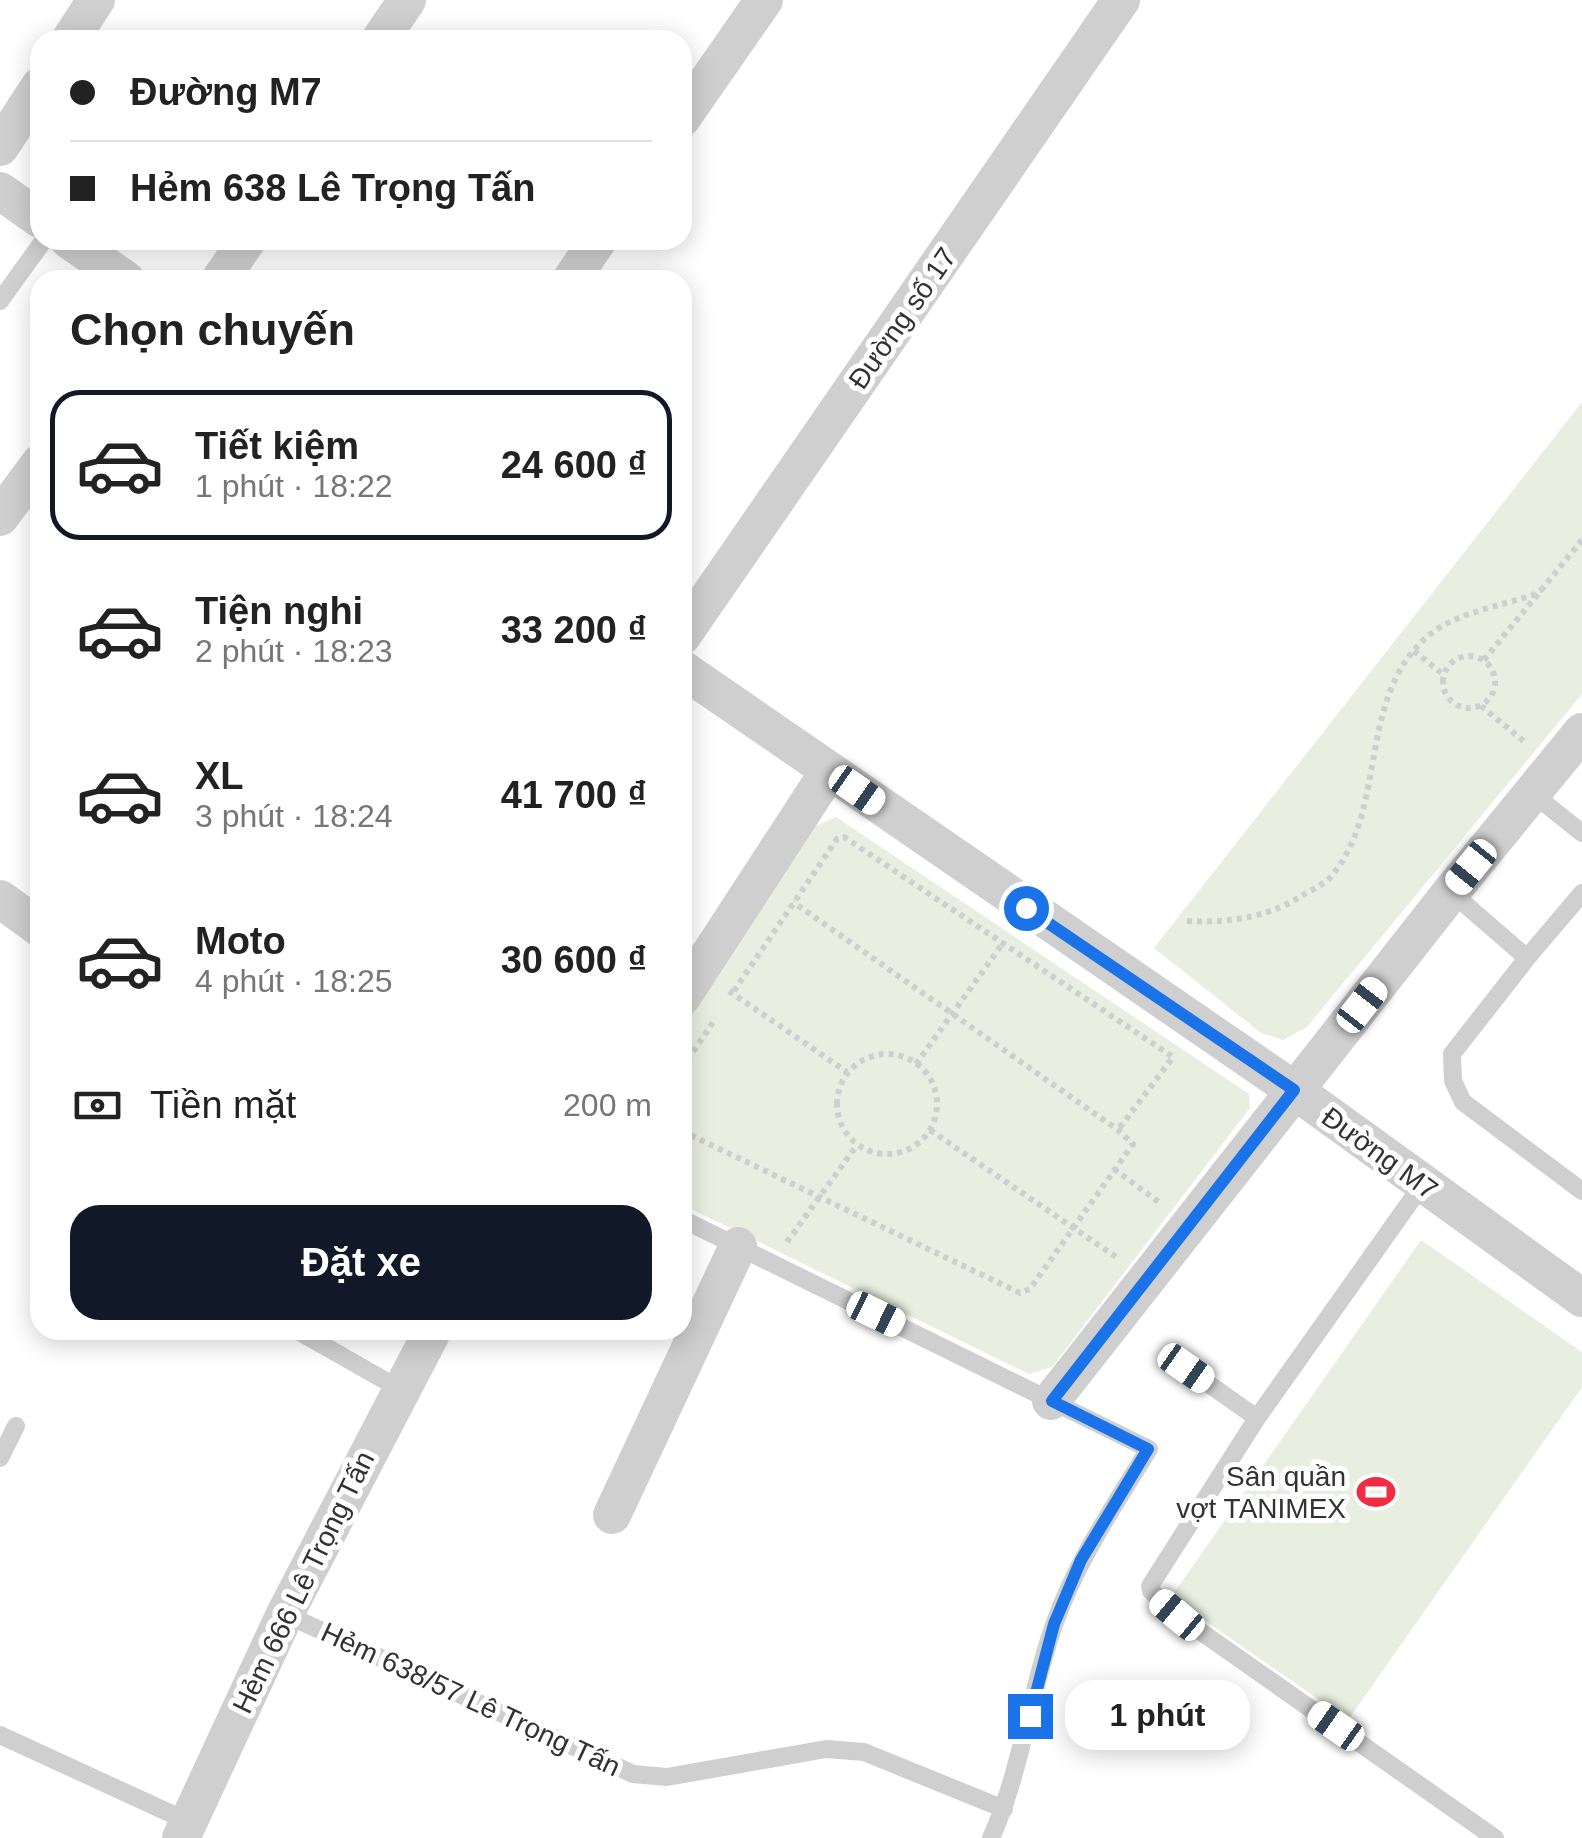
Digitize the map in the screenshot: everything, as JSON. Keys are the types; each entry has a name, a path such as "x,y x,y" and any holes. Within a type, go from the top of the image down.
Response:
{"street":[{"path":"76,30 96,0"},
{"path":"387,30 407,0"},
{"path":"692,104 764,0"},
{"name":"Đường số 17","path":"692,622 1122,0"},
{"path":"0,147 30,101"},
{"path":"0,192 30,212"},
{"path":"84,250 112,270"},
{"path":"0,517 30,476"},
{"name":"Đường M7","path":"692,675 1294,1090 1582,1298"},
{"path":"1052,1401 1294,1090 1582,732"},
{"path":"692,982 829,771"},
{"path":"0,899 30,921"},
{"path":"612,1514 754,1254"},
{"name":"Hẻm 666 Lê Trọng Tấn","path":"184,1829 285,1614 427,1340"}],"lane":[{"path":"0,301 37,250"},
{"path":"1543,779 1582,833"},
{"path":"1451,892 1527,958"},
{"path":"1582,893 1452,1054 1453,1081 1463,1102 1582,1191"},
{"path":"1422,1185 1257,1418 1150,1586 1177,1615 1496,1838"},
{"path":"692,1224 1148,1449 1081,1560 1054,1624 1004,1810 992,1838"},
{"path":"314,1340 400,1389"},
{"path":"1186,1368 1257,1418"},
{"path":"0,1458 16,1426"},
{"name":"Hẻm 638/57 Lê Trọng Tấn","path":"285,1614 633,1774 668,1778 845,1748 864,1752 1004,1810"},
{"path":"0,1735 184,1829"}],"path":[{"path":"1484,660 1582,540"},
{"path":"1186,921 1216,922 1264,915 1298,899 1332,876 1349,848 1389,691 1402,664 1429,635 1459,619 1542,589"},
{"path":"1414,650 1444,675"},
{"path":"1476,656 1484,660 1491,666 1496,684 1488,700 1481,706 1465,708 1450,701 1442,686 1450,663 1476,656"},
{"path":"1481,706 1543,779"},
{"path":"692,1053 837,839 844,837 1173,1056 1118,1130"},
{"path":"692,1136 1020,1293 1030,1288 1133,1144 793,902"},
{"path":"916,1064 1026,908"},
{"path":"692,985 732,994 847,1072"},
{"path":"893,1054 916,1064 932,1082 936,1097 930,1130 908,1150 892,1154 876,1154 858,1145 839,1121 836,1105 847,1072 876,1055 893,1054"},
{"path":"930,1130 1121,1261"},
{"path":"754,1254 820,1197 858,1145"},
{"path":"1114,1169 1164,1206 1153,1219"},
{"path":"1110,1275 1132,1247"}],"green space":[{"path":"1582,402 1582,694 1307,1027 1283,1040 1261,1033 1154,948"},
{"path":"836,817 1249,1094 1250,1108 1052,1367 1029,1374 692,1209 692,998 813,827"},
{"name":"Sân quần vợt TANIMEX","path":"1421,1240 1582,1352 1582,1387 1348,1720 1171,1597"}],"place":[{"name":"Sân quần vợt TANIMEX","path":"1376,1492"}],"route":[{"path":"1026,908 1294,1090 1052,1401 1148,1449 1081,1560 1054,1624 1030,1716"}]}
